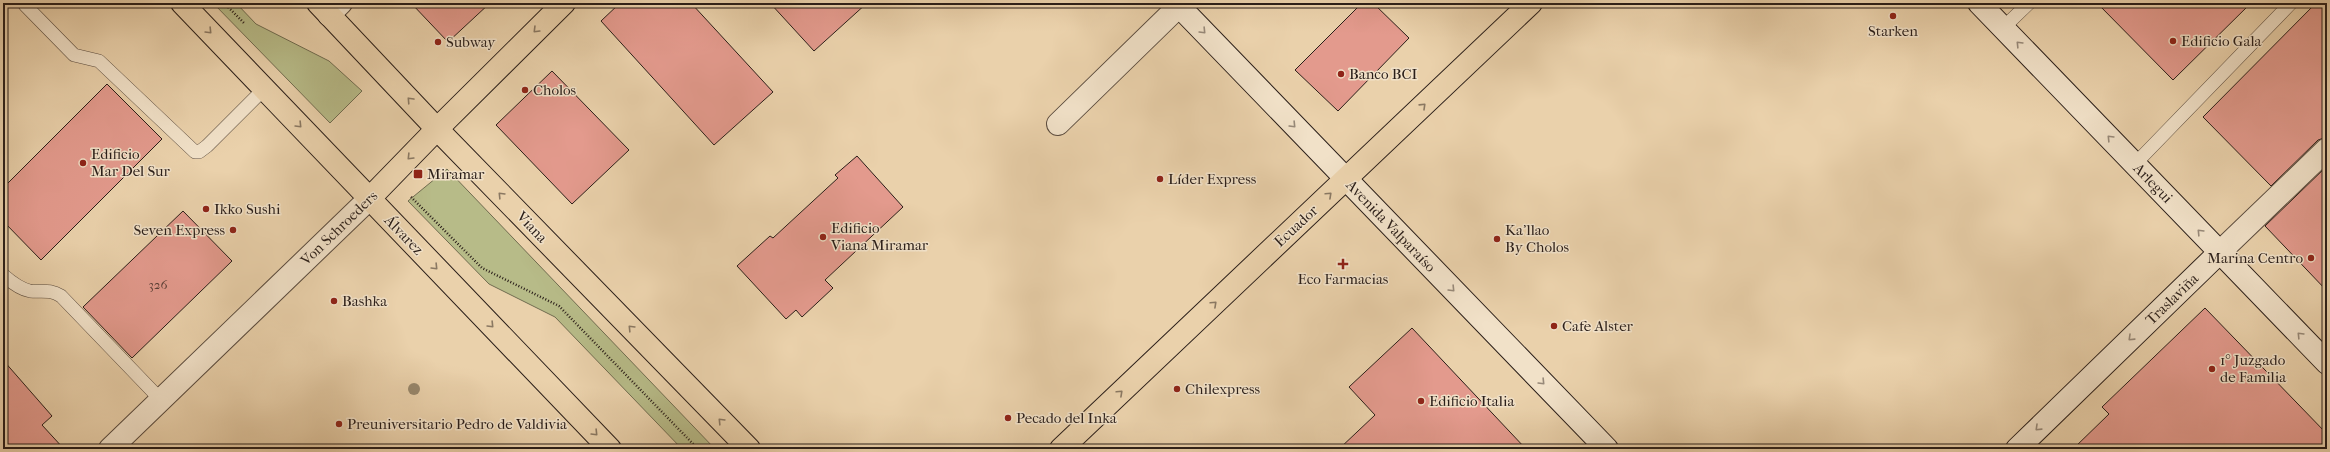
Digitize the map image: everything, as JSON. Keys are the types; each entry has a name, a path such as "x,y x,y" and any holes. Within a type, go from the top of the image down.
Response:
{"main road":[{"name":"Álvarez","path":"182,3 610,449"},
{"name":"Von Schroeders","path":"369,199 564,3"},
{"name":"Ecuador","path":"1061,449 1531,3"},
{"name":"Viana","path":"329,7 437,129 748,449"}],"street":[{"name":"Arlegui","path":"1979,3 2327,363"},
{"name":"Avenida Valparaíso","path":"1177,4 1606,449"},
{"path":"1058,124 1177,4"},
{"name":"Traslaviña","path":"2017,449 2327,149"},
{"name":"Von Schroeders","path":"110,449 369,199"}],"lane":[{"path":"2003,28 2029,3"},
{"path":"2134,164 2291,3"},
{"path":"25,5 74,55 99,61 195,152 199,152 207,146 264,89"},
{"path":"3,275 18,287 30,291 51,290 61,296 161,400"}],"path":[{"path":"406,191 482,268 559,306 698,449"}],"green space":[{"path":"213,3 236,3 256,24 329,61 362,91 330,123"},
{"path":"447,169 715,449 682,449 555,317 489,284 408,201"}],"building":[{"path":"411,3 490,3 448,42"},
{"path":"620,3 691,3 773,92 714,145 601,21"},
{"path":"770,3 867,3 814,51"},
{"path":"1362,3 1373,3 1409,38 1338,111 1295,70"},
{"name":"Edificio Gala","path":"2097,3 2251,3 2173,80"},
{"path":"2316,3 2327,3 2327,137 2318,140 2271,186 2203,117"},
{"path":"552,71 629,150 572,204 496,125"},
{"name":"Edificio Mar Del Sur","path":"107,84 162,139 41,260 3,221 3,188"},
{"name":"Edificio Viana Miramar","path":"857,156 903,207 825,280 833,288 802,317 796,310 786,319 737,266 770,236 773,238 838,178 835,175"},
{"name":"Marina Centro","path":"2327,166 2327,291 2265,226"},
{"path":"183,211 232,261 132,358 83,307"},
{"path":"2205,308 2327,434 2327,449 2073,449 2109,414 2102,407"},
{"name":"Edificio Italia","path":"1412,328 1526,449 1339,449 1375,415 1349,387"},
{"path":"3,360 52,416 42,425 64,449 3,449"}],"place":[{"name":"Starken","path":"1893,16"},
{"name":"Edificio Gala","path":"2173,41"},
{"name":"Subway","path":"438,42"},
{"name":"Banco BCI","path":"1341,74"},
{"name":"Cholos","path":"525,90"},
{"name":"Edificio Mar Del Sur","path":"83,163"},
{"name":"Miramar","path":"418,174"},
{"name":"Líder Express","path":"1160,179"},
{"name":"Ikko Sushi","path":"206,209"},
{"name":"Seven Express","path":"233,230"},
{"name":"Edificio Viana Miramar","path":"823,237"},
{"name":"Ka'llao By Cholos","path":"1497,239"},
{"name":"Marina Centro","path":"2311,258"},
{"name":"Eco Farmacias","path":"1343,264"},
{"name":"Bashka","path":"334,301"},
{"name":"Cafe Alster","path":"1554,326"},
{"name":"1° Juzgado de Familia","path":"2212,369"},
{"name":"Chilexpress","path":"1177,389"},
{"name":"Edificio Italia","path":"1421,401"},
{"name":"Pecado del Inka","path":"1008,418"},
{"name":"Preuniversitario Pedro de Valdivia","path":"339,424"}]}
